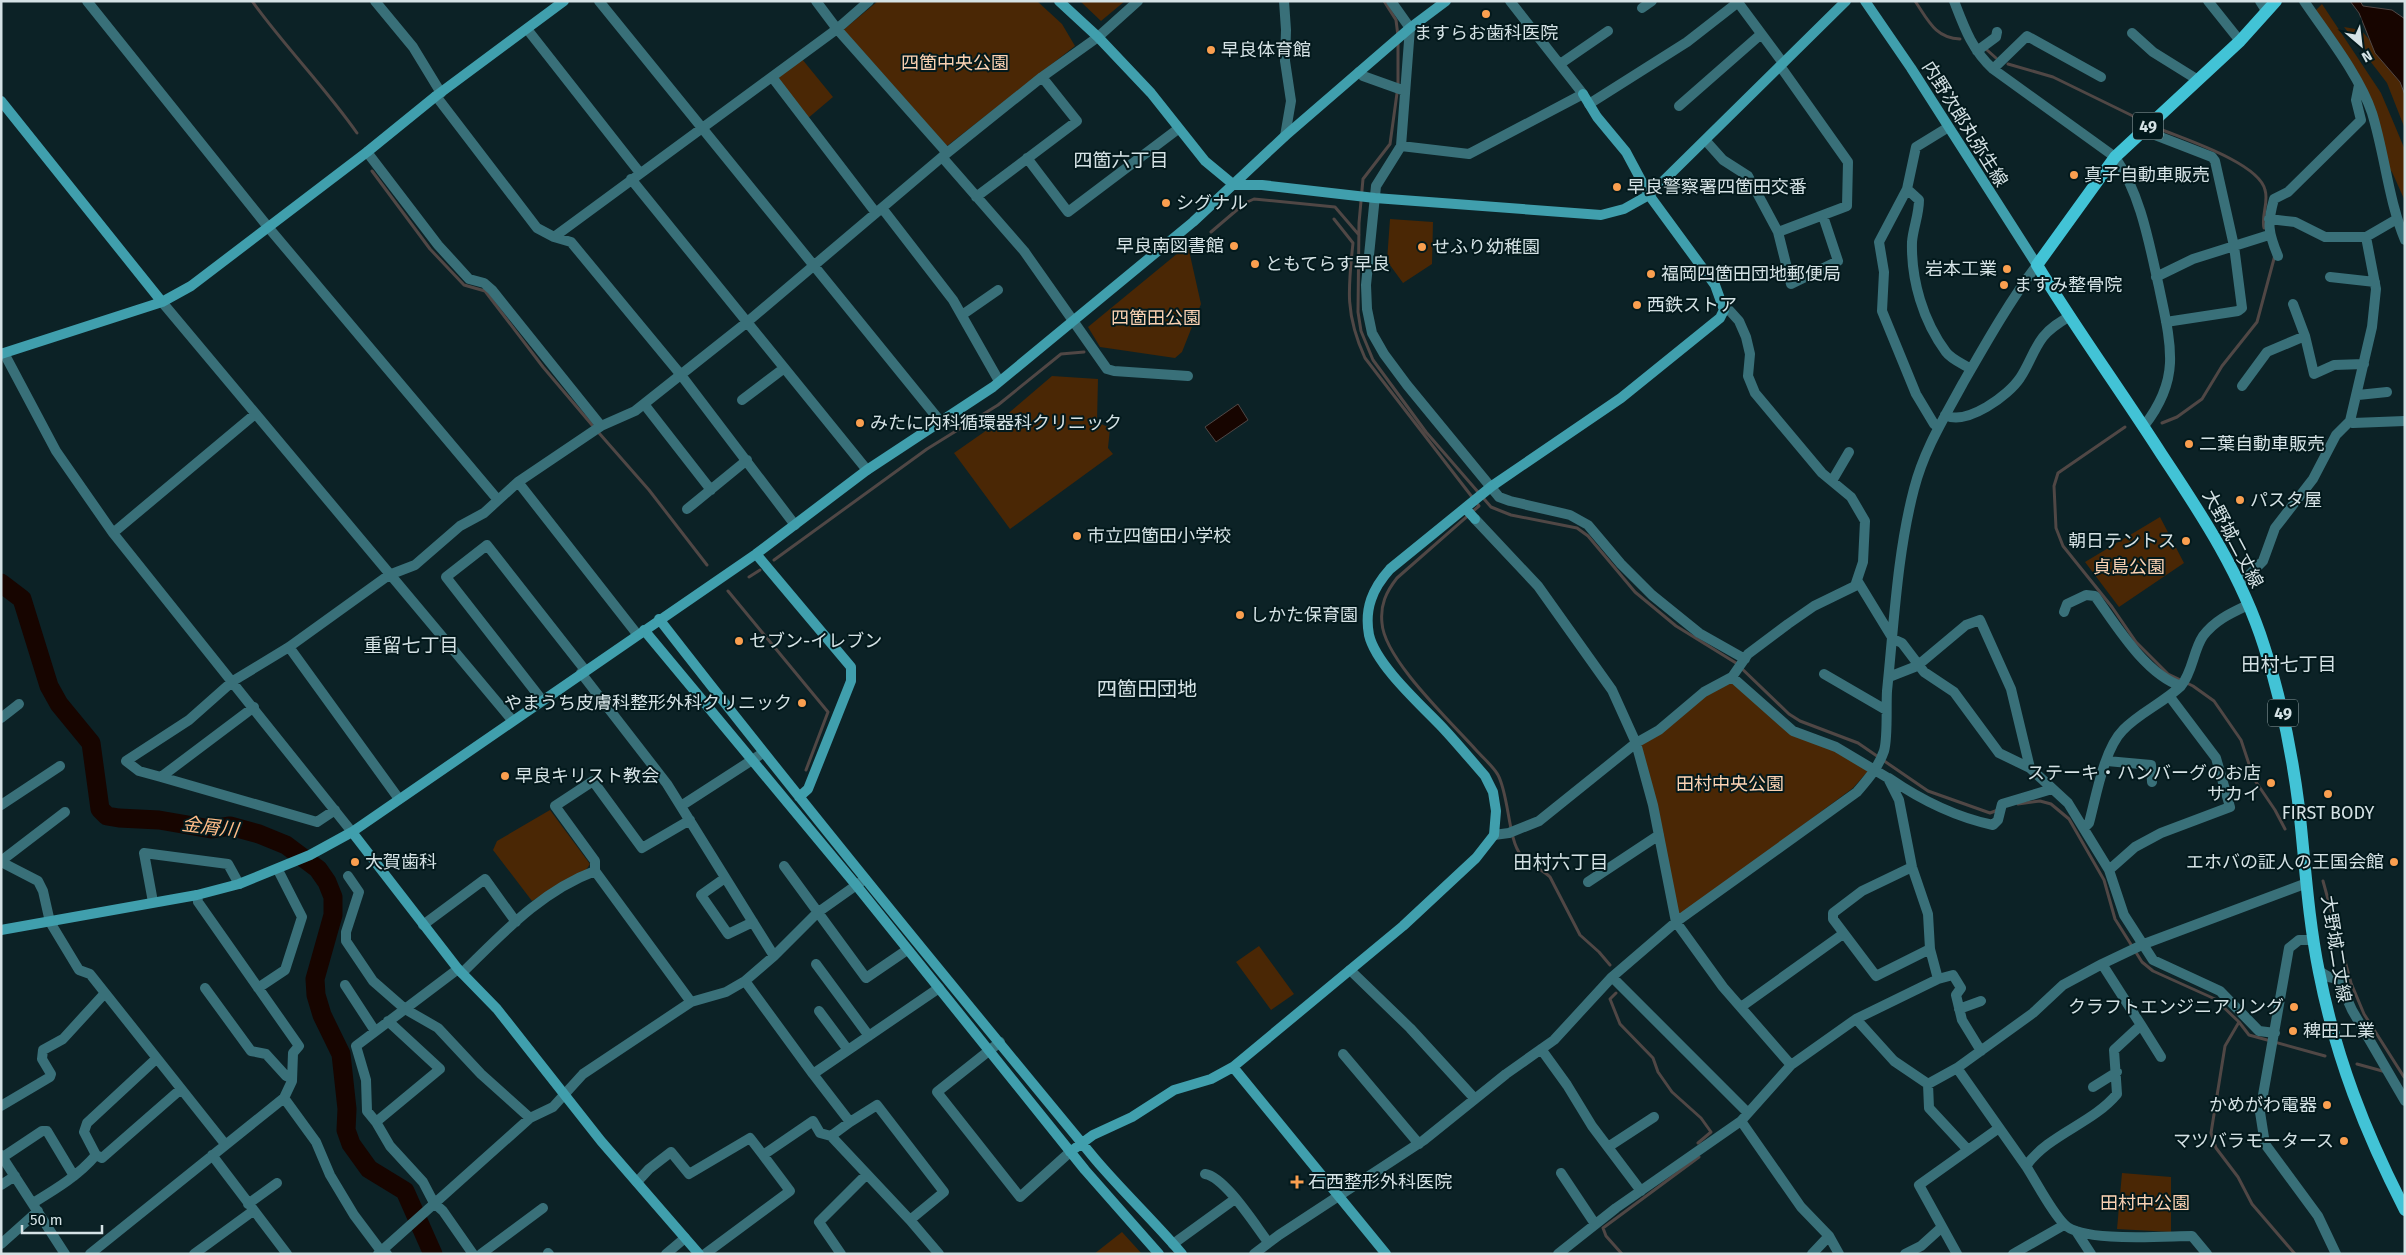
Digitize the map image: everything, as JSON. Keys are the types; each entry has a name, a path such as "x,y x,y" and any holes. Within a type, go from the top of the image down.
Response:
{"main road":[{"name":"49","path":"2036,264 2115,157 2240,41 2263,7 2276,1"},
{"name":"大野城二丈線","path":"2036,264 2189,494 2238,581 2264,645 2284,718 2298,804 2319,971 2339,1052 2370,1138 2405,1210"}],"street":[{"path":"87,1 268,226 498,500"},
{"path":"375,1 413,47 438,94 536,228 554,237 571,242 681,375 747,460 794,525"},
{"path":"564,1 438,94 367,152 191,286 162,302 3,354 56,451 113,533 254,706 460,971 497,1009 563,1096 699,1254"},
{"path":"599,1 940,422"},
{"path":"816,1 837,29 944,155 976,197 1024,252 1107,369 1188,376"},
{"path":"554,237 837,29 869,1"},
{"path":"1059,1 1151,93 1205,161 1234,185 1262,184 1371,198 1601,215 1624,209 1649,195 1706,141 1846,1"},
{"path":"335,810 317,822 161,777 140,770 126,761 189,720 233,681 289,647 389,575 415,565 460,526 484,513 518,482 601,426 635,411 746,323 944,155 1042,76 1098,38 1138,1"},
{"path":"1284,1 1286,30 1284,61 1291,101 1285,136"},
{"path":"1391,1 1408,30 1405,90 1401,146 1376,186 1371,198 1366,285 1367,310 1372,333 1406,385 1489,488 1510,502 1570,515 1588,525 1621,564 1652,595 1699,633 1744,660"},
{"path":"1,930 197,895 239,884 278,870 352,832 583,671 756,554 867,470 970,404 1193,222 1285,136 1392,43 1446,1"},
{"path":"1000,1042 937,1092 1020,1197 1082,1142 1132,1116 1174,1090 1211,1079 1234,1067 1403,926 1476,858 1494,835 1496,812 1493,792 1485,776 1396,679 1378,654 1369,636 1369,601 1377,584 1390,569 1489,488 1621,398 1720,318 1724,310 1715,285 1649,195 1626,152 1510,1"},
{"path":"1642,8 1652,1"},
{"name":"内野次郎丸弥生線","path":"1865,1 1911,68 1947,128 2036,264"},
{"path":"1954,1 1965,31 1977,51 1992,69 2115,157 2126,174 2139,207 2156,277 2166,322 2170,363 2166,386 2152,417 2144,426"},
{"path":"2208,1 2240,41"},
{"path":"2304,1 2359,85 2371,112 2397,220 2405,240"},
{"path":"1589,104 1687,42 1737,2 1848,162 1847,206 1778,232"},
{"path":"527,29 640,173"},
{"path":"1560,64 1608,32"},
{"path":"1977,51 1996,37 1997,32"},
{"path":"2132,33 2153,52 2198,80"},
{"path":"1679,106 1760,36"},
{"path":"1992,69 2027,36 2101,78"},
{"path":"1359,72 1363,76 1405,90"},
{"path":"976,197 1077,120 1042,76"},
{"path":"772,77 879,211 954,300 999,381"},
{"path":"2278,256 2269,234 2269,219 2274,199 2288,192 2361,120 2356,100 2359,85"},
{"path":"1401,146 1469,154 1583,94"},
{"path":"1,102 254,414 512,720"},
{"path":"1938,427 1934,424 1916,394 1882,311 1884,272 1879,242 1907,189 1916,147 1947,128"},
{"path":"2145,128 2150,133 2212,157 2215,161 2234,246 2242,308 2238,311 2166,322"},
{"path":"1027,158 1068,212 1178,129"},
{"path":"1706,141 1723,160 1748,176 1778,232 1791,284 1838,260 1823,216"},
{"path":"367,152 438,245 469,278 484,283 492,290 538,350 601,426"},
{"path":"631,179 783,369 867,470"},
{"path":"1907,189 1919,200 1919,216 1912,240 1914,279 1924,311 1946,353 1971,369"},
{"path":"2269,219 2295,222 2325,237 2366,237 2397,220"},
{"path":"2156,277 2193,259 2269,234"},
{"path":"2238,581 2246,578 2262,561 2276,528 2313,479 2336,435 2350,421 2358,395 2372,326 2376,288 2366,237"},
{"path":"1254,1254 1268,1242 1419,1144 1554,1040 1612,977 1676,922 1856,792 1876,770 1883,753 1899,575 1913,490 1921,464 1938,427 1971,369 2036,264"},
{"path":"2330,277 2375,282"},
{"path":"962,315 998,290"},
{"path":"2293,304 2305,336 2314,374 2334,365 2364,364"},
{"path":"1494,835 1513,831 1539,821 1636,743 1659,730 1704,692 1733,675 1744,660 1814,606 1855,586 1863,562 1865,521 1851,497 1822,473 1755,393 1748,376 1750,354 1746,337 1739,321 1730,311 1724,310"},
{"path":"1945,415 1949,417 1968,414 1993,404 2020,378 2032,353 2044,336 2070,316"},
{"path":"2242,386 2268,352 2305,336"},
{"path":"742,400 783,369"},
{"path":"2358,395 2387,392"},
{"path":"644,404 711,490"},
{"path":"113,533 254,414"},
{"path":"2350,421 2353,423 2405,421"},
{"path":"1832,481 1849,452"},
{"path":"688,509 747,460"},
{"path":"518,482 640,632 861,882 1000,1042 1082,1142 1182,1254"},
{"path":"1469,505 1475,519 1544,594 1612,690 1636,743 1659,835 1676,922 1724,987 1791,1065"},
{"path":"542,700 446,577 487,545 667,784 774,956"},
{"path":"756,554 850,667 851,681 808,789 799,797"},
{"path":"1857,580 1892,639 1902,643 1918,666 1954,692 2000,753 2030,768 2068,803 2109,870 2124,915 2153,960 2220,991 2259,1030 2275,1033"},
{"path":"2064,612 2066,604 2086,595 2095,596 2131,646 2168,682 2180,686"},
{"path":"2084,828 2089,823 2107,761 2121,731 2170,697 2188,677 2202,637 2220,618 2248,605"},
{"path":"659,620 799,797 908,950 1070,1152 1159,1254"},
{"path":"1889,677 1918,666 1966,625 1980,620 2011,689 2030,768"},
{"path":"289,647 399,799"},
{"path":"1824,674 1886,710"},
{"path":"1733,675 1793,731 1836,747 1913,794 1944,810 1993,825 1998,820 2002,804 2052,789"},
{"path":"2109,870 2135,847 2161,833 2230,807 2216,758 2170,697"},
{"path":"1,718 18,704"},
{"path":"161,777 254,706"},
{"path":"681,806 763,753"},
{"path":"2107,761 2151,765 2152,782"},
{"path":"1,805 60,766"},
{"path":"1888,778 1899,800 1912,867 1928,914 1930,949 1938,979"},
{"path":"690,820 642,848 592,781 555,806 595,861 594,871 692,1002"},
{"path":"65,812 1,862 38,881 43,891 50,922 80,970 90,974 225,1144"},
{"path":"1588,882 1659,835"},
{"path":"153,902 144,853 228,864 239,884"},
{"path":"784,866 866,978 908,950"},
{"path":"1912,867 1862,891 1833,913 1833,919 1876,976 1930,949"},
{"path":"258,988 285,970 302,917 278,870"},
{"path":"473,1254 443,1211 434,1203 423,1182 390,1146 367,1111 366,1080 356,1046 405,1008 460,971 539,901 580,876 594,871"},
{"path":"348,876 359,892 346,932 346,941 373,981 405,1008 438,1028 481,1074 530,1118"},
{"path":"725,878 701,895 728,934 753,922"},
{"path":"423,925 485,879 516,922"},
{"path":"284,1098 316,1142 330,1176 354,1215 382,1253 412,1223 530,1118 553,1107 583,1074 692,1002 726,992 745,981 774,956 817,913 861,882"},
{"path":"1928,1084 1957,1068 1981,1051 2032,1013 2062,985 2143,945 2307,883"},
{"path":"90,1254 284,1098 292,1078 294,1053 299,1046 198,902 197,895"},
{"path":"1741,1007 1843,934"},
{"path":"2314,940 2299,940 2289,948 2260,1112 2265,1144 2318,1216 2336,1254"},
{"path":"816,964 869,1036"},
{"path":"2102,964 2161,1058"},
{"path":"1350,970 1410,1028 1475,1099"},
{"path":"2319,971 2329,977 2338,979 2383,1065 2405,1102"},
{"path":"1558,1254 1596,1224 1744,1117 1791,1065 1856,1020 1938,979 1953,975 1960,988 1956,995 1962,1020 1981,1051"},
{"path":"1612,977 1744,1117 1801,1207 1829,1236 1839,1254"},
{"path":"745,981 850,1122"},
{"path":"345,985 375,1031"},
{"path":"205,988 251,1051 266,1054 286,1076 292,1078"},
{"path":"813,1074 939,988"},
{"path":"1,1106 50,1077 51,1074 42,1059 44,1050 63,1039 105,993"},
{"path":"1959,1008 1981,1001"},
{"path":"819,1010 848,1050"},
{"path":"1856,1020 1894,1061 1928,1084"},
{"path":"376,1122 440,1069 388,1021"},
{"path":"2026,1166 2035,1154 2108,1104 2117,1094 2114,1050 2141,1025"},
{"path":"1541,1049 1608,1146 1642,1191"},
{"path":"1342,1054 1419,1144"},
{"path":"156,1059 87,1123 84,1132 96,1156 102,1158 181,1089"},
{"path":"1234,1067 1386,1254"},
{"path":"1957,1068 2026,1166 2064,1225 2076,1231 2115,1237 2192,1236 2208,1254"},
{"path":"2093,1087 2117,1072"},
{"path":"1928,1084 1929,1108 1968,1150"},
{"path":"831,1136 877,1105 944,1192 910,1220"},
{"path":"1608,1146 1654,1117"},
{"path":"763,1155 813,1120 820,1133 831,1136 910,1220 939,1254"},
{"path":"1957,1254 1919,1185 2000,1128"},
{"path":"65,1254 2,1156 42,1131 47,1132 74,1176"},
{"path":"637,1182 649,1169 671,1152 689,1174 750,1138 790,1191 705,1254"},
{"path":"212,1155 287,1254"},
{"path":"1,1244 35,1207 85,1169 96,1156"},
{"path":"1205,1174 1212,1175 1235,1199 1268,1242"},
{"path":"1561,1174 1596,1224"},
{"path":"841,1254 819,1222 866,1175"},
{"path":"1,1185 14,1176"},
{"path":"194,1254 276,1184"},
{"path":"1173,1244 1235,1199"},
{"path":"481,1254 543,1208"},
{"path":"2013,1254 2064,1225"},
{"path":"1905,1254 1921,1246 1942,1227"},
{"path":"2076,1231 2091,1254"},
{"path":"1812,1254 1829,1236"},
{"path":"666,1254 685,1238"}],"green space":[{"name":"四箇中央公園","path":"878,1 1037,1 1062,24 1075,46 947,146 842,31"},
{"path":"1080,1 1125,1 1101,21"},
{"path":"2322,4 2381,93 2395,126 2405,150 2405,201 2389,169 2380,130 2315,11"},
{"path":"2344,27 2361,30 2405,81 2405,129 2387,83"},
{"path":"802,59 833,97 807,119 775,79"},
{"path":"1390,219 1433,222 1432,264 1403,283 1387,261"},
{"name":"四箇田公園","path":"1195,239 1190,255 1201,304 1182,352 1175,358 1100,347 1088,327"},
{"path":"1052,376 1098,379 1097,422 1110,428 1108,448 1113,454 1010,529 954,453 997,423"},
{"name":"貞島公園","path":"2160,517 2184,563 2119,607 2085,562"},
{"name":"田村中央公園","path":"1731,681 1790,734 1834,750 1869,770 1853,788 1679,917 1641,745 1706,695"},
{"path":"550,810 590,864 586,870 532,901 493,850 497,841"},
{"path":"1259,946 1294,994 1271,1010 1236,962"},
{"name":"田村中公園","path":"2122,1173 2171,1177 2171,1232 2117,1229"},
{"path":"1122,1232 1142,1254 1094,1254"}],"shaded area":[{"path":"2350,1 2360,1 2363,6 2392,10 2405,19 2405,95 2400,82 2375,53 2359,13"},
{"path":"1238,404 1248,420 1216,442 1205,427"}],"waterway":[{"path":"252,1 332,99 357,133"},
{"path":"1384,1 1396,20 1398,36"},
{"path":"1915,1 1938,32 1951,38 1960,39"},
{"path":"1398,43 1398,86 1390,144 1363,179 1359,223 1358,312 1361,331 1373,360 1426,432 1491,507 1511,515 1577,528 1588,536 1635,592 1676,626 1736,663 1789,714 1800,721 1858,743 1928,791 1990,813 1998,810"},
{"path":"1987,50 1996,58"},
{"path":"2008,64 2053,77 2139,119"},
{"path":"2160,129 2235,161 2260,180 2266,195 2263,219 2264,228"},
{"path":"372,171 430,249 464,285 485,291 543,367 592,425"},
{"path":"1211,232 1245,203 1254,199 1335,207 1359,235"},
{"path":"1334,219 1353,243 1349,288 1351,314 1365,358 1479,506 1393,583 1382,610 1382,623 1386,638 1394,654 1420,690 1496,772 1502,784 1513,839 1521,855 1550,877 1580,935 1610,965"},
{"path":"2162,423 2177,417 2202,399 2222,366 2257,322 2275,255"},
{"path":"774,560 927,449 998,405 1061,354 1084,352"},
{"path":"2125,427 2058,473 2054,486 2056,528 2063,546 2112,607 2136,642 2168,674 2193,686 2214,701 2241,740 2254,779 2275,810 2285,829"},
{"path":"599,433 649,490 707,565"},
{"path":"749,577 760,570"},
{"name":"金屑川","path":"1,583 22,599 49,686 59,704 91,743 100,809 107,816 159,820 211,829 230,826 259,834 286,845 318,869 327,882 333,897 333,915 315,979 316,995 322,1015 341,1054 347,1109 346,1130 351,1144 369,1169 405,1191 433,1254"},
{"path":"728,591 828,712 806,770"},
{"path":"2018,804 2040,801 2051,804 2069,819 2104,880 2115,919 2142,962 2153,971 2215,999 2239,1022 2249,1035 2325,1056"},
{"path":"2323,881 2351,983 2364,1014 2404,1077"},
{"path":"1616,993 1610,999 1620,1024 1653,1058 1658,1072 1672,1092 1701,1118 1711,1132 1698,1143"},
{"path":"2239,1022 2225,1046 2211,1133 2216,1148 2238,1177 2252,1204 2295,1254"},
{"path":"2357,1064 2386,1072"},
{"path":"1622,1254 1606,1236 1603,1228 1699,1157"}],"place":[{"name":"ますらお歯科医院","path":"1486,14"},
{"name":"早良体育館","path":"1211,50"},
{"name":"真子自動車販売","path":"2074,175"},
{"name":"早良警察署四箇田交番","path":"1617,187"},
{"name":"シグナル","path":"1166,203"},
{"name":"早良南図書館","path":"1234,246"},
{"name":"せふり幼稚園","path":"1422,247"},
{"name":"ともてらす早良","path":"1255,264"},
{"name":"岩本工業","path":"2007,269"},
{"name":"福岡四箇田団地郵便局","path":"1651,274"},
{"name":"ますみ整骨院","path":"2004,285"},
{"name":"西鉄ストア","path":"1637,305"},
{"name":"みたに内科循環器科クリニック","path":"860,423"},
{"name":"二葉自動車販売","path":"2189,444"},
{"name":"パスタ屋","path":"2240,500"},
{"name":"市立四箇田小学校","path":"1077,536"},
{"name":"朝日テントス","path":"2186,541"},
{"name":"しかた保育園","path":"1240,615"},
{"name":"セブン-イレブン","path":"739,641"},
{"name":"やまうち皮膚科整形外科クリニック","path":"802,703"},
{"name":"早良キリスト教会","path":"505,776"},
{"name":"ステーキ・ハンバーグのお店 サカイ","path":"2271,783"},
{"name":"FIRST BODY","path":"2328,794"},
{"name":"大賀歯科","path":"355,862"},
{"name":"エホバの証人の王国会館","path":"2394,862"},
{"name":"クラフトエンジニアリング","path":"2294,1007"},
{"name":"稗田工業","path":"2293,1031"},
{"name":"かめがわ電器","path":"2327,1105"},
{"name":"マツバラモータース","path":"2344,1141"},
{"name":"石西整形外科医院","path":"1297,1182"}],"district":[{"name":"四箇六丁目","path":"1121,160"},
{"name":"重留七丁目","path":"411,645"},
{"name":"田村七丁目","path":"2289,664"},
{"name":"四箇田団地","path":"1147,689"},
{"name":"田村六丁目","path":"1561,862"}]}
